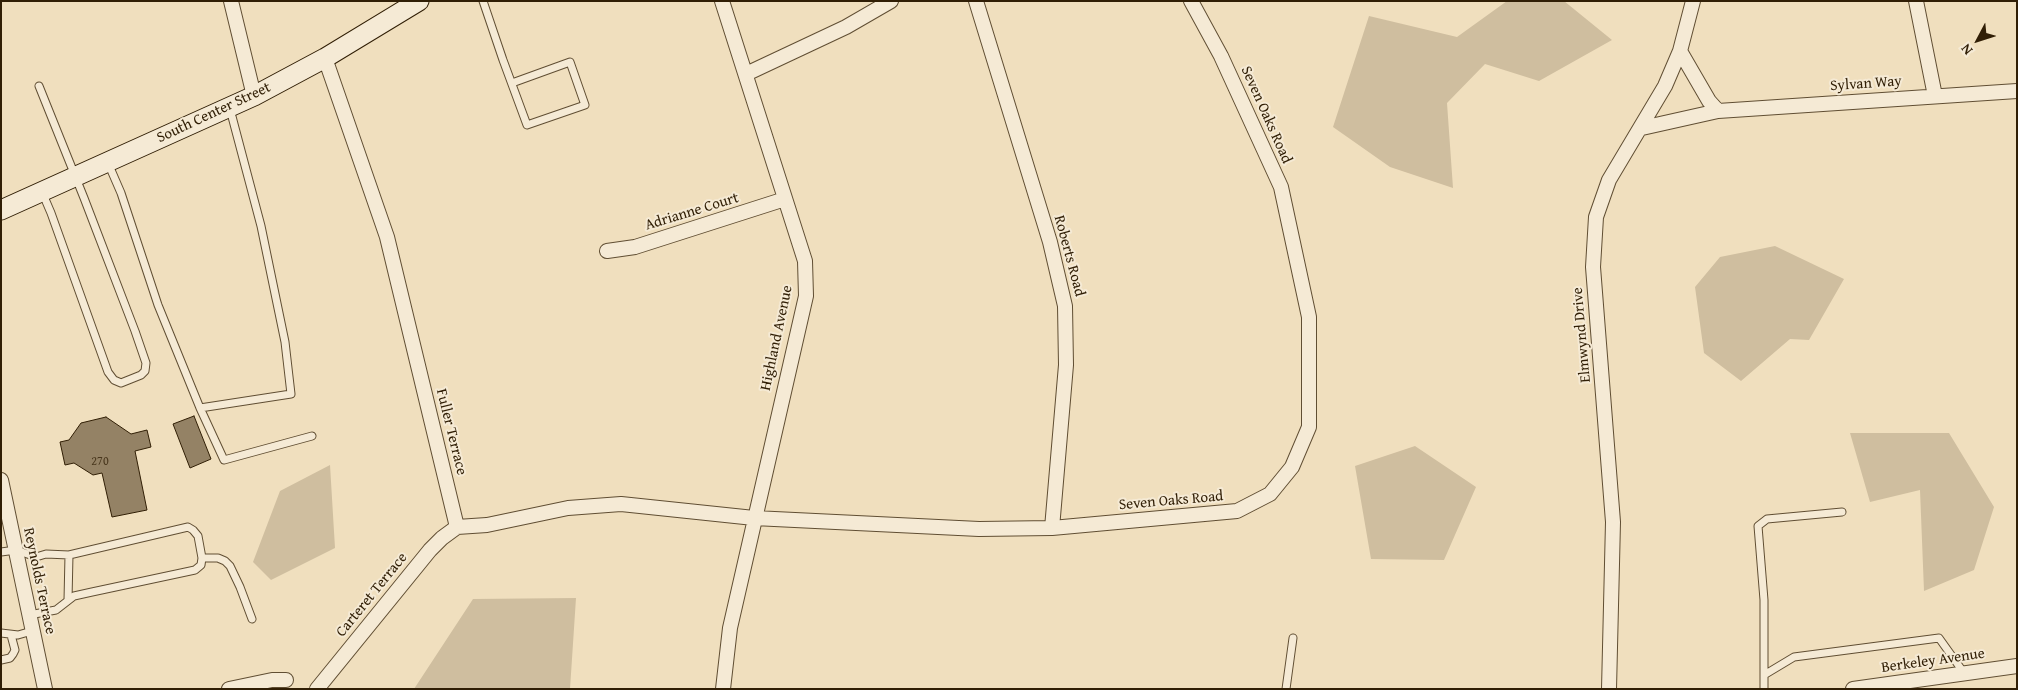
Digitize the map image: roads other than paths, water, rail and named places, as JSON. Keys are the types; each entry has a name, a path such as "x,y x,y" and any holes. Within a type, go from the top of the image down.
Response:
{"main road":[{"name":"South Center Street","path":"1,210 254,96 325,58 419,1"}],"street":[{"path":"231,1 254,96"},
{"name":"Highland Avenue","path":"722,1 806,260 806,296 730,628 723,689"},
{"path":"746,74 846,27 891,1"},
{"name":"Roberts Road","path":"976,1 1050,242 1065,306 1066,365 1052,528"},
{"name":"Seven Oaks Road","path":"754,518 979,530 1052,528 1236,511 1270,494 1292,468 1309,427 1309,317 1281,187 1221,56 1191,1"},
{"name":"Elmwynd Drive","path":"1608,689 1614,522 1593,267 1596,217 1609,180 1642,128 1665,86 1680,51 1693,1"},
{"path":"1916,1 1935,96"},
{"path":"1680,51 1709,101 1718,111"},
{"name":"Fuller Terrace","path":"325,58 387,237 457,527"},
{"name":"Sylvan Way","path":"1642,128 1718,111 2017,91"},
{"name":"Adrianne Court","path":"606,252 634,247 786,199"},
{"name":"Reynolds Terrace","path":"1,480 46,689"},
{"path":"457,527 487,524 568,508 621,504 754,518"},
{"name":"Carteret Terrace","path":"317,689 430,550 457,527"},
{"name":"Berkeley Avenue","path":"1853,689 2017,666"},
{"path":"229,689 272,680 286,680"}],"lane":[{"path":"484,1 512,83 528,125 585,104 570,62 512,83"},
{"path":"39,86 76,176 146,363 145,371 141,375 121,383 114,380 108,372 42,192"},
{"path":"200,408 291,394 285,342 261,226 230,107"},
{"path":"108,163 121,193 158,305 200,408 224,460 312,436"},
{"path":"1764,689 1764,600 1758,526 1767,519 1842,512"},
{"path":"1,552 16,550 36,557 46,554 69,554 188,527 198,536 202,558 201,565 195,570 92,592 68,600 56,610 29,615"},
{"path":"68,600 69,554"},
{"path":"202,558 218,558 230,566 252,619"},
{"path":"1,633 11,635 32,631"},
{"path":"1,660 10,658 13,654 11,635"},
{"path":"1286,689 1293,638"},
{"path":"1764,675 1794,657 1939,638 1964,673"}]}
